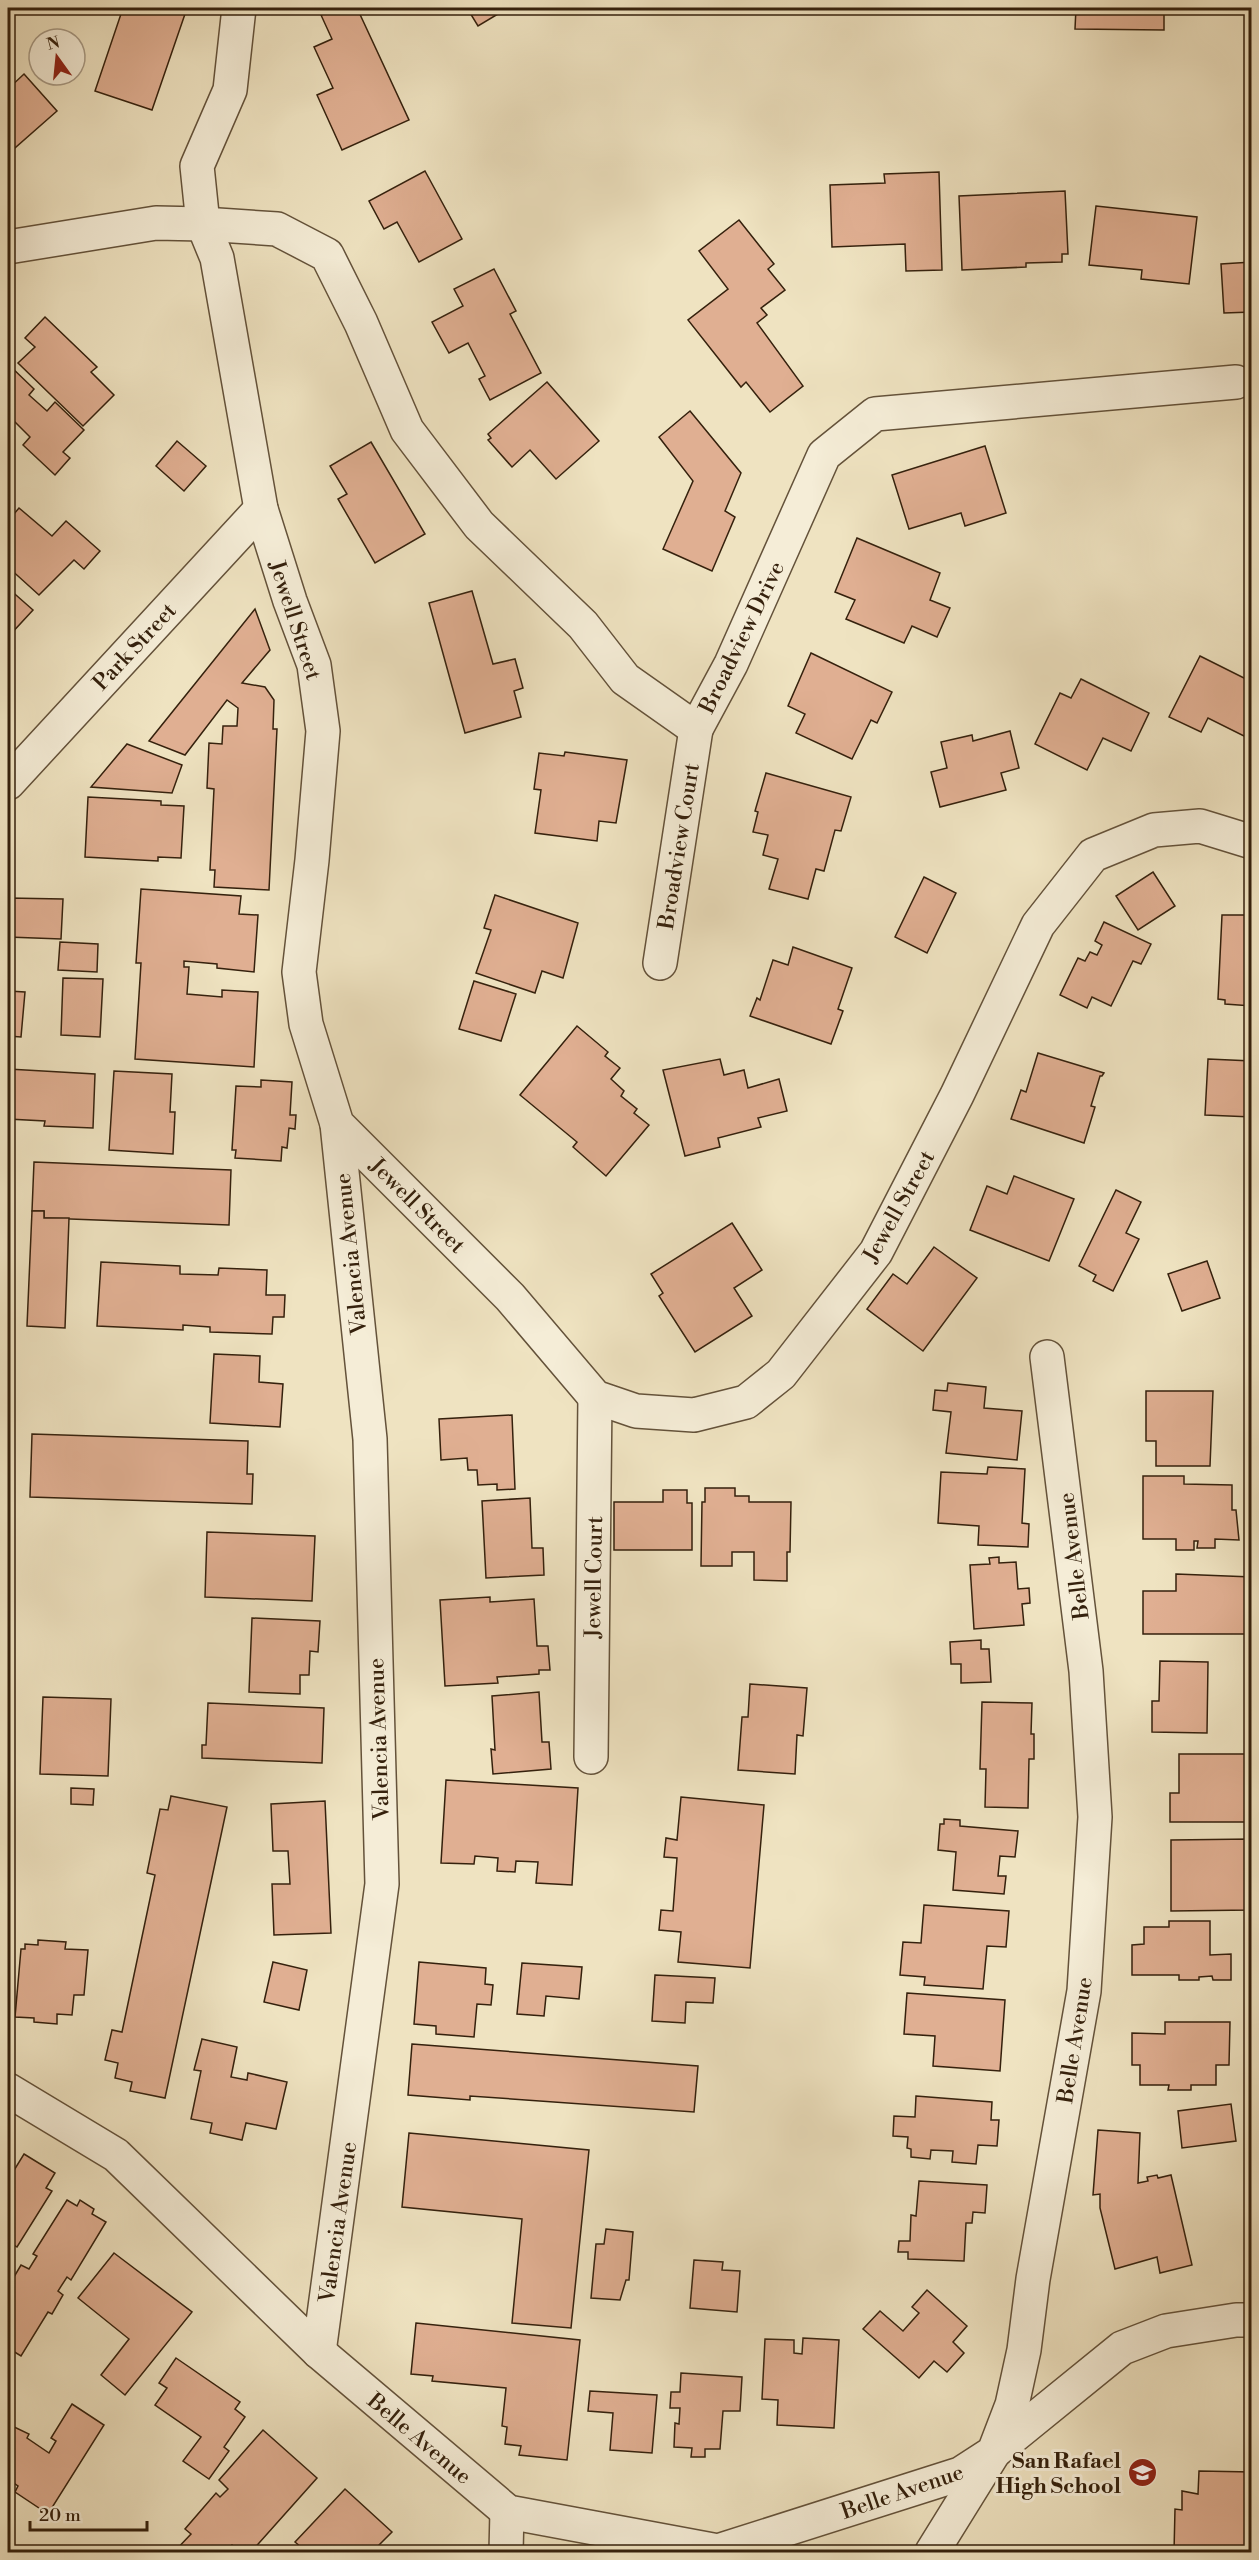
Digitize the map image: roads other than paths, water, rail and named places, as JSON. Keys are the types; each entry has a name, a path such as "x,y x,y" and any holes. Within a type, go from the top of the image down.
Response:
{"street":[{"name":"Jewell Street","path":"239,8 230,90 197,166 203,224 217,258 261,509 290,601 314,665 323,731 312,860 298,972 306,1024 337,1124 510,1297 595,1397 636,1411 694,1415 746,1401 781,1374 876,1252 957,1095 1038,925 1093,855 1154,830 1200,826 1251,842"},
{"path":"8,248 156,223 203,224"},
{"name":"Broadview Drive","path":"203,224 277,229 327,255 361,323 407,430 480,525 583,626 624,679 696,729 731,664 824,455 875,414 1236,382"},
{"name":"Park Street","path":"8,783 261,509"},
{"name":"Broadview Court","path":"660,963 696,729"},
{"name":"Valencia Avenue","path":"319,2352 382,1884 370,1439 337,1124"},
{"name":"Belle Avenue","path":"8,2090 116,2155 319,2352 507,2511 718,2551 960,2474 994,2452 1012,2404 1024,2350 1033,2278 1084,1991 1095,1817 1086,1671 1059,1435 1047,1358"},
{"name":"Jewell Court","path":"591,1757 595,1397"},
{"path":"932,2553 994,2452 1122,2348 1166,2331 1236,2320 1251,2320"},
{"path":"506,2553 507,2511"}],"place":[{"name":"San Rafael High School","path":"1142,2473"}]}
